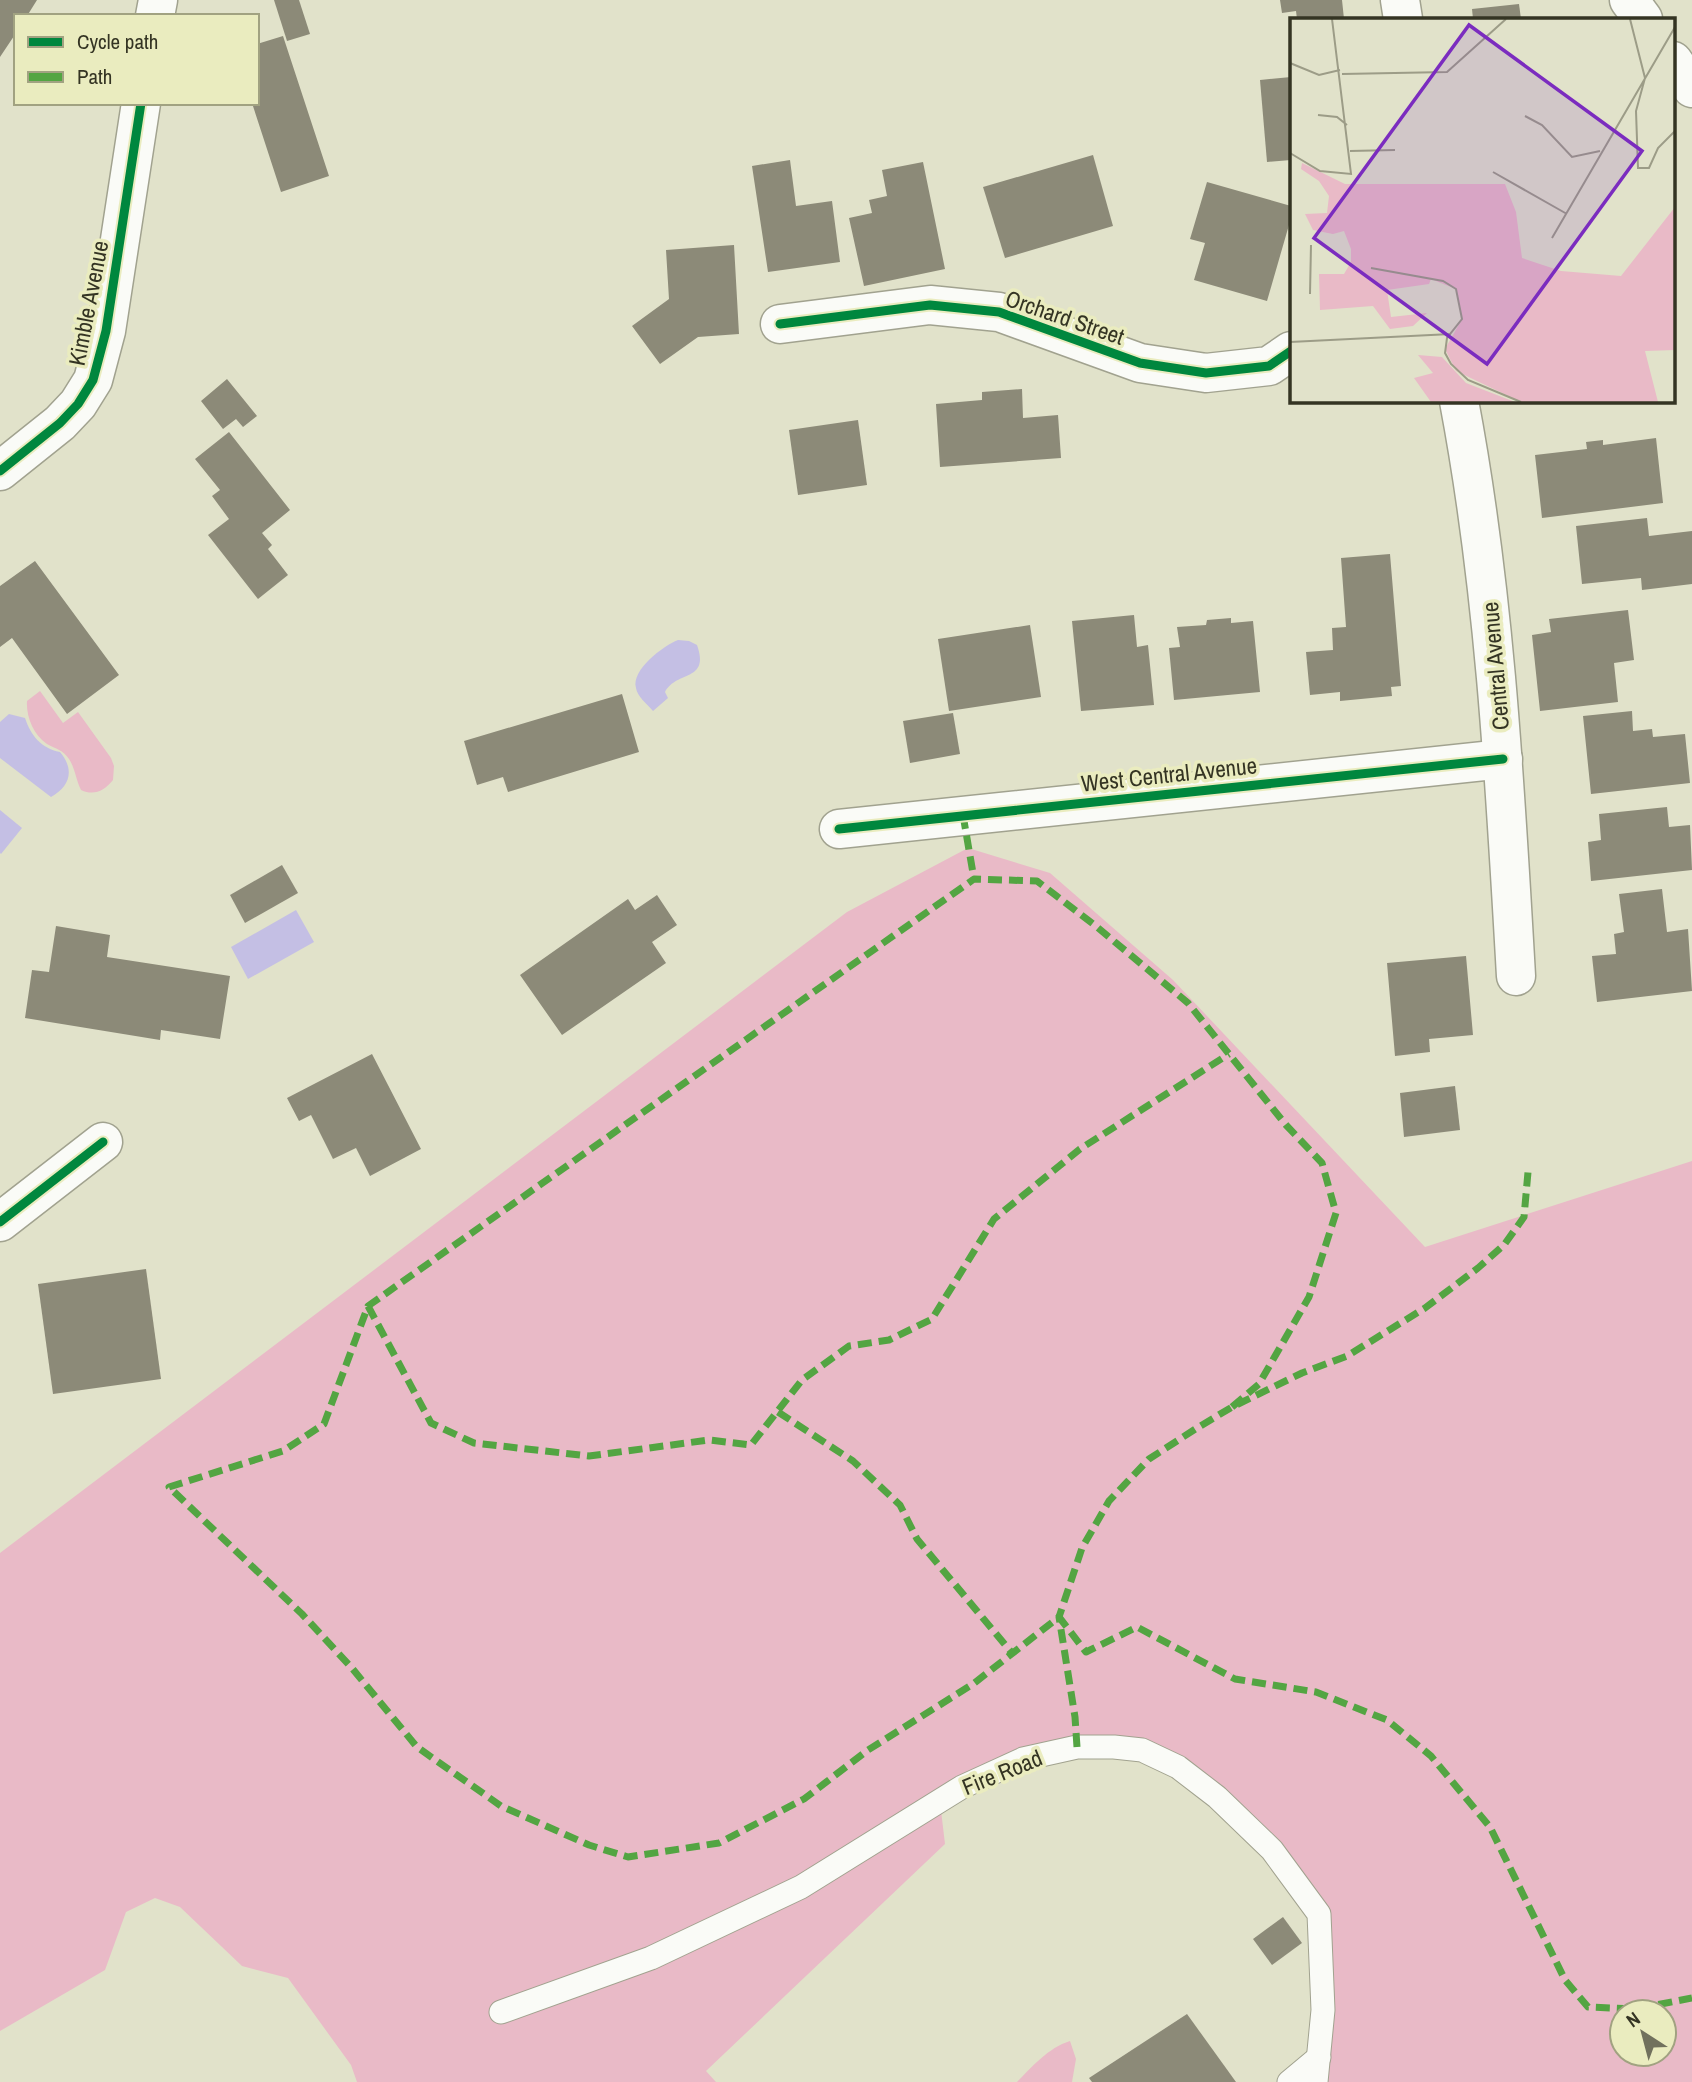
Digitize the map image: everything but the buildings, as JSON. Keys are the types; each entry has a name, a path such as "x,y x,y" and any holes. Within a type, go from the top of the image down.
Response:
{"street":[{"path":"1401,0 1402,18"},
{"path":"1629,0 1642,18"},
{"path":"1674,62 1692,88"},
{"name":"Kimble Avenue","path":"0,471 60,423 78,404 93,380 106,331 141,105"},
{"name":"Orchard Street","path":"779,324 930,305 999,312 1140,363 1206,373 1269,366 1290,352"},
{"name":"Central Avenue","path":"1460,402 1473,472 1487,582 1503,758 1516,976"},
{"name":"West Central Avenue","path":"839,829 1503,758"},
{"path":"0,1222 103,1142"}],"lane":[{"name":"Fire Road","path":"501,2012 651,1958 801,1887 962,1787 1023,1759 1077,1747 1114,1747 1142,1750 1182,1769 1217,1797 1272,1850 1319,1914 1323,2010 1316,2082"},
{"path":"1289,2082 1319,2057"}],"shaded area":[{"path":"678,640 697,645 699,665 696,670 670,685 665,692 668,698 653,711 638,694 638,674 643,666 664,648"},
{"path":"40,691 63,723 78,712 111,758 114,766 113,780 102,790 90,793 81,790 67,756 47,744 34,730 29,719 27,701"},
{"path":"9,714 25,718 38,740 47,748 60,752 65,759 69,771 66,783 51,797 0,758 0,722"},
{"path":"0,810 22,828 1,854 0,853"},
{"path":"968,848 1050,873 1173,980 1425,1247 1692,1161 1692,2082 1316,2082 1319,1914 1178,1767 1077,1747 940,1802 945,1844 706,2071 716,2082 357,2082 351,2065 288,1978 242,1966 180,1907 155,1898 126,1912 105,1970 0,2031 0,1553 847,912"},
{"path":"296,910 314,942 248,979 231,947"},
{"path":"1070,2041 1076,2059 1072,2082 1017,2082 1048,2053"}],"marked path":[{"path":"963,815 974,879"},
{"path":"1232,1407 1259,1384 1309,1297 1336,1213 1322,1163 1286,1125 1188,1003 1097,927 1037,881 974,879 368,1306 324,1424 283,1451 169,1487 302,1614 351,1667 417,1747 501,1806 589,1845 628,1857 719,1843 804,1799 868,1750 973,1684 1059,1617 1086,1652 1137,1627 1235,1679 1316,1692 1387,1720 1431,1756 1490,1827 1565,1980 1588,2007 1635,2009 1692,1998"},
{"path":"368,1306 431,1423 474,1443 589,1456 709,1440 751,1445 802,1380 849,1346 889,1340 932,1319 994,1219 1080,1149 1229,1054"},
{"path":"1077,1747 1075,1717 1059,1617 1082,1548 1109,1501 1149,1459 1197,1428 1232,1407 1302,1373 1347,1356 1425,1308 1478,1268 1504,1245 1524,1217 1528,1172"},
{"path":"778,1412 853,1461 900,1505 917,1539 1012,1653"}],"cycle path":[{"path":"0,471 60,423 78,404 93,380 106,331 141,105"},
{"path":"780,324 930,305 999,312 1140,363 1206,373 1269,366 1290,352"},
{"path":"839,829 1503,759"},
{"path":"0,1222 103,1142"}]}
